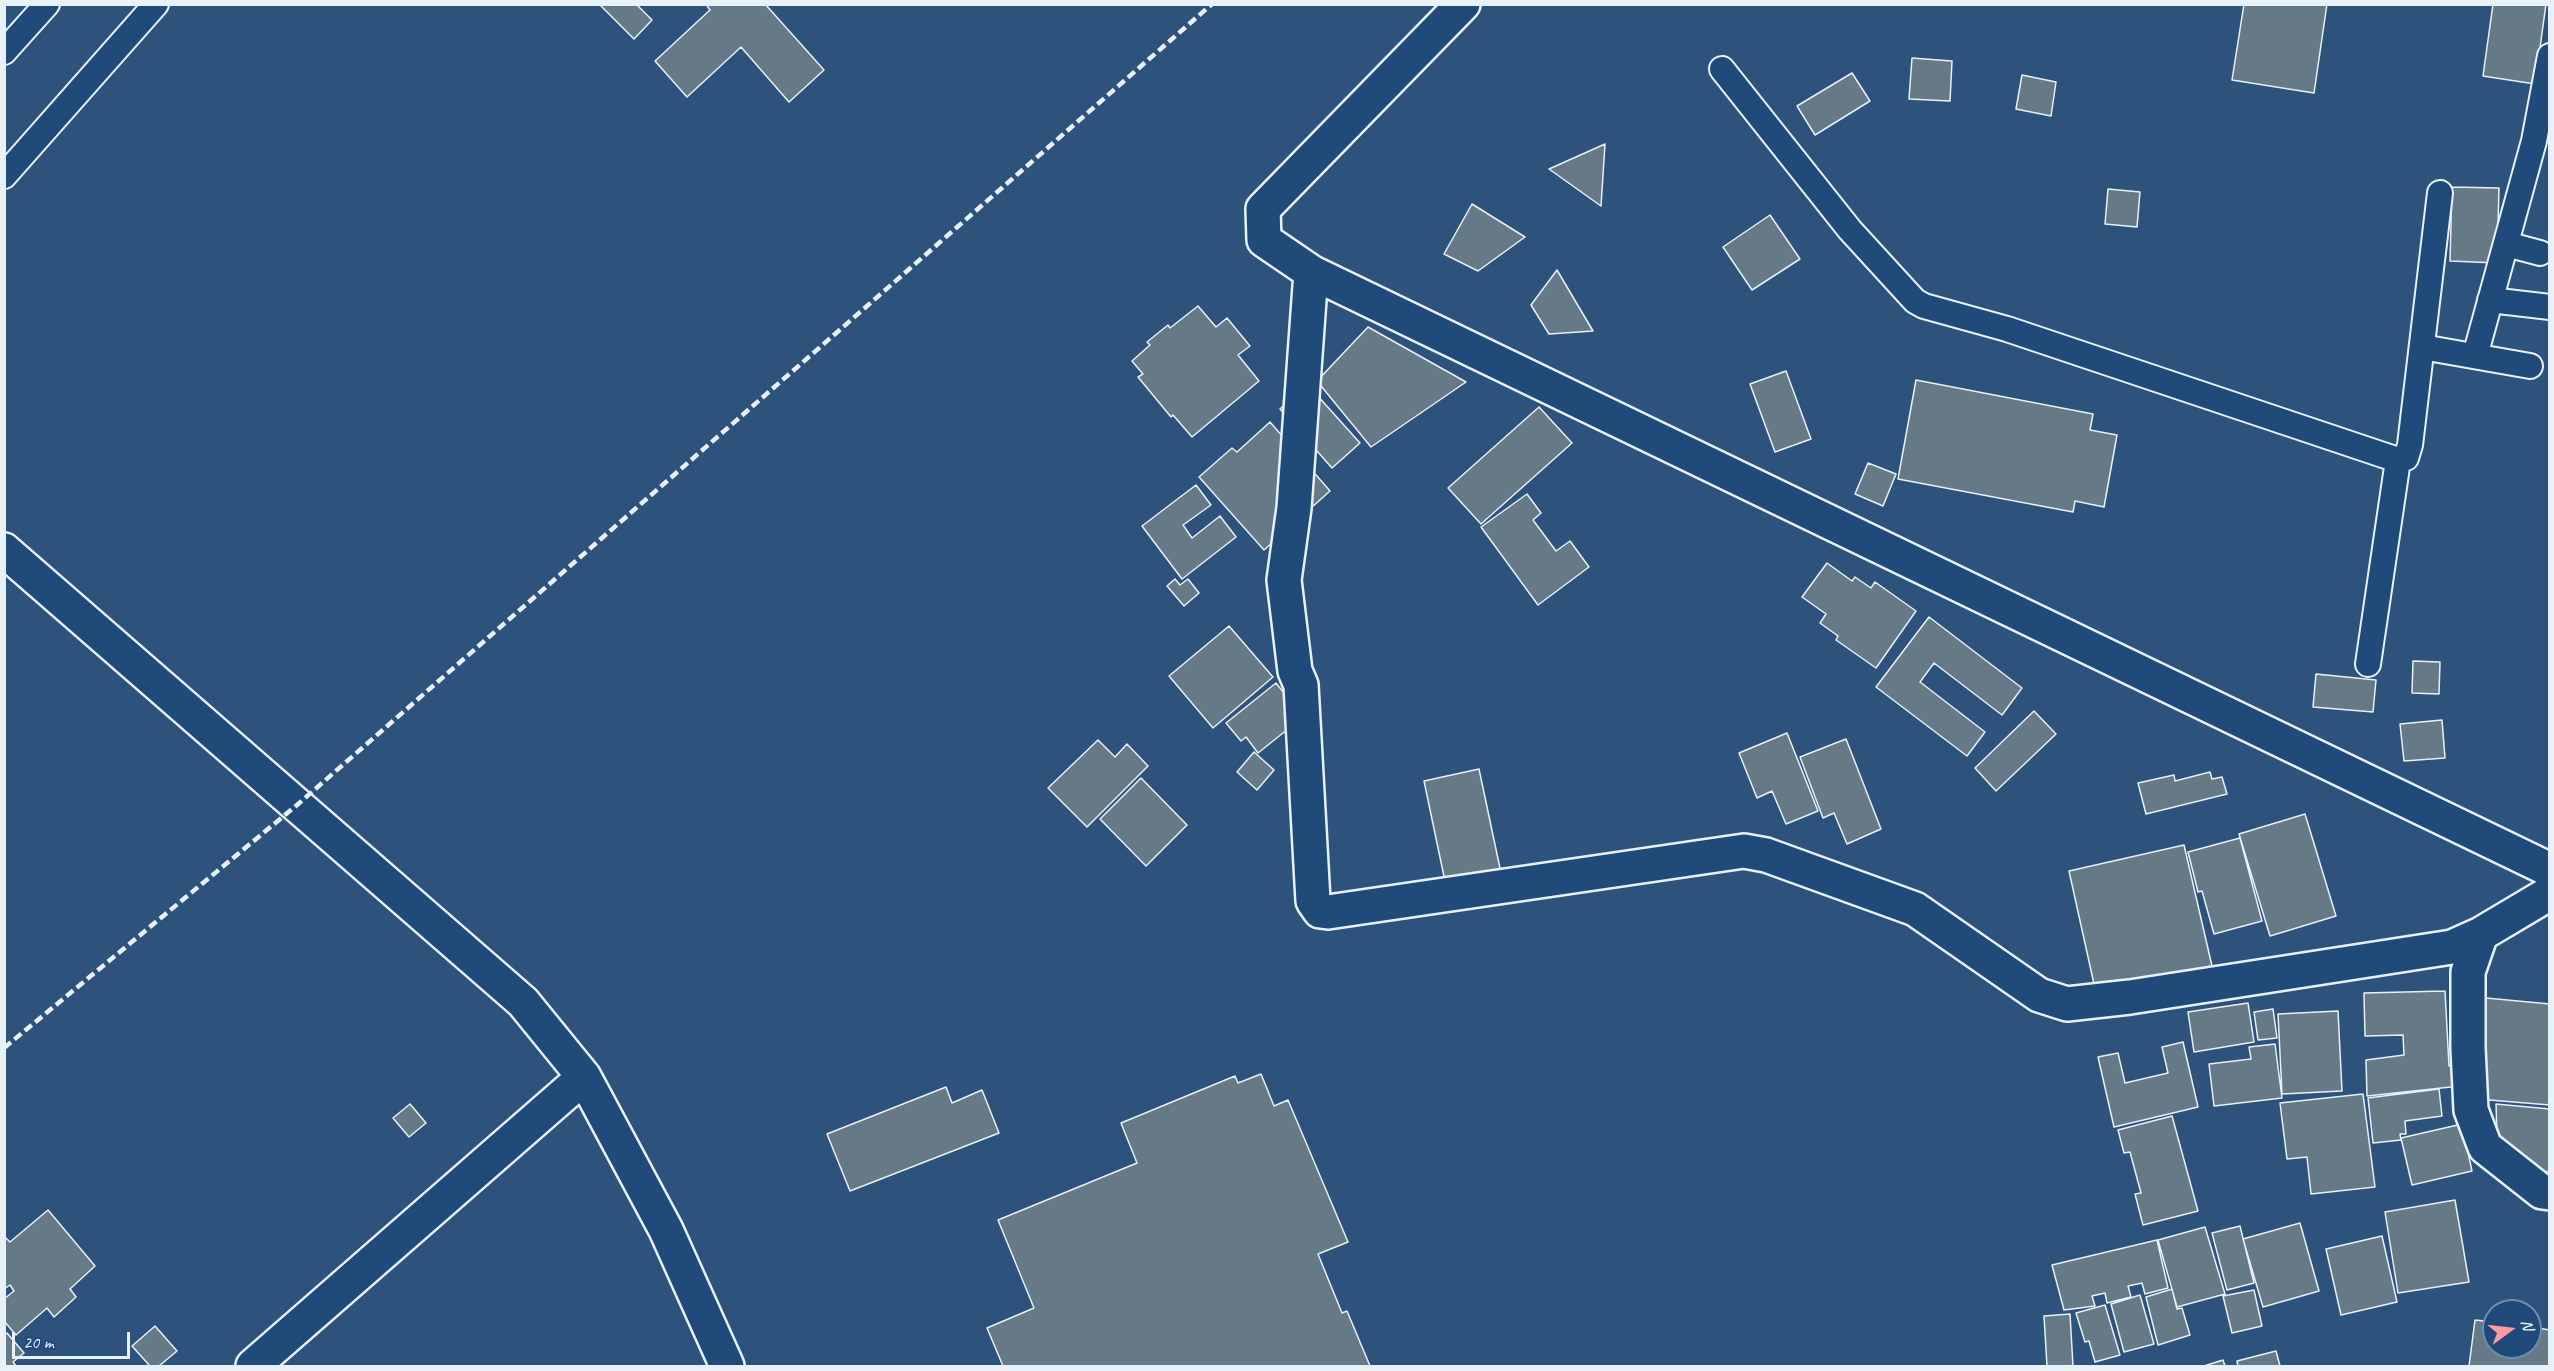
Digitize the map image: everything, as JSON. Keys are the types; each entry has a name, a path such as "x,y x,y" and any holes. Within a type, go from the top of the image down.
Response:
{"street":[{"path":"1463,4 1263,209 1264,240 1311,272 2550,870"},
{"path":"1311,272 1294,508 1284,580 1291,648 1295,671 1301,685 1312,892 1313,901 1320,911 1328,912 1744,851 1766,855 1915,909 2039,995 2067,1004 2141,995 2452,947 2481,934 2550,893"},
{"path":"4,550 523,1002 584,1077 666,1230 727,1366"},
{"path":"2481,934 2468,972 2471,1110 2485,1147 2542,1192 2550,1193"},
{"path":"254,1366 584,1077"}],"lane":[{"path":"4,52 47,4"},
{"path":"4,176 156,4"},
{"path":"2475,356 2534,141 2550,56"},
{"path":"1722,69 1850,230 1915,301 1924,306 2007,329 2398,460 2406,458 2410,445 2440,193"},
{"path":"2506,244 2540,253"},
{"path":"2490,300 2550,307"},
{"path":"2422,347 2530,366"},
{"path":"2367,664 2398,460"}],"building":[{"path":"599,4 636,4 652,20 634,39"},
{"path":"706,4 765,4 824,70 789,102 741,47 687,97 655,61 710,10"},
{"path":"2244,4 2327,4 2314,93 2232,80"},
{"path":"2493,4 2546,4 2535,84 2483,76"},
{"path":"1912,58 1952,61 1950,101 1909,99"},
{"path":"1852,73 1870,101 1815,135 1797,106"},
{"path":"2022,75 2056,82 2051,116 2016,109"},
{"path":"1605,144 1601,206 1549,169"},
{"path":"2452,187 2499,188 2497,263 2450,261"},
{"path":"2108,189 2140,192 2137,227 2105,224"},
{"path":"1472,204 1525,237 1478,271 1444,254"},
{"path":"1770,215 1800,259 1752,290 1723,247"},
{"path":"1557,270 1593,331 1549,334 1531,305"},
{"path":"1198,306 1216,327 1227,318 1250,346 1238,355 1259,381 1192,437 1173,415 1171,417 1138,377 1143,374 1132,361 1150,345 1147,342 1168,325 1170,328"},
{"path":"1368,327 1466,382 1371,447 1317,381"},
{"path":"1786,371 1811,439 1775,452 1750,384"},
{"path":"1916,380 2093,414 2090,430 2117,435 2104,507 2075,501 2073,512 1898,479"},
{"path":"1307,384 1360,443 1332,468 1280,409"},
{"path":"1539,407 1572,443 1481,524 1448,488"},
{"path":"1270,422 1330,491 1264,550 1199,477 1232,448 1237,452"},
{"path":"1868,463 1896,474 1883,506 1855,494"},
{"path":"1196,485 1211,505 1183,525 1192,538 1220,516 1236,537 1182,579 1142,526"},
{"path":"1527,494 1541,513 1533,520 1556,551 1570,541 1589,567 1538,605 1481,527"},
{"path":"1827,563 1852,581 1855,577 1871,588 1875,582 1916,611 1876,668 1836,640 1838,636 1820,623 1826,614 1802,597"},
{"path":"1175,579 1180,585 1188,579 1199,593 1184,606 1167,586"},
{"path":"1929,617 2022,688 2002,715 1934,663 1920,682 1985,732 1967,756 1876,687"},
{"path":"1229,626 1273,677 1213,728 1169,676"},
{"path":"2413,661 2440,662 2439,694 2412,693"},
{"path":"2316,674 2376,680 2373,712 2313,707"},
{"path":"1276,683 1303,717 1258,753 1246,737 1241,741 1226,723"},
{"path":"2034,711 2056,734 1996,791 1975,768"},
{"path":"2442,720 2445,758 2404,761 2400,724"},
{"path":"1787,733 1818,811 1786,824 1772,791 1757,798 1739,753"},
{"path":"1846,739 1881,829 1847,844 1834,813 1823,818 1800,757"},
{"path":"1098,740 1115,757 1127,744 1148,766 1087,827 1048,788"},
{"path":"1254,752 1274,770 1257,790 1237,772"},
{"path":"1479,769 1501,873 1446,886 1424,781"},
{"path":"2210,772 2212,779 2222,777 2227,794 2146,814 2138,783 2174,775 2175,781"},
{"path":"1141,778 1187,825 1146,866 1100,819"},
{"path":"2305,814 2336,916 2270,936 2239,834"},
{"path":"2240,838 2262,921 2214,934 2202,891 2198,892 2188,852"},
{"path":"2184,845 2212,966 2096,993 2069,871"},
{"path":"2445,991 2449,1066 2457,1065 2460,1086 2367,1096 2366,1060 2404,1055 2403,1035 2365,1036 2364,993"},
{"path":"2486,998 2550,1004 2550,1105 2477,1099"},
{"path":"2248,1003 2254,1042 2194,1052 2188,1012"},
{"path":"2273,1009 2277,1038 2258,1040 2254,1012"},
{"path":"2338,1011 2342,1091 2282,1094 2278,1014"},
{"path":"2183,1042 2198,1107 2114,1127 2098,1057 2118,1053 2125,1083 2168,1073 2162,1047"},
{"path":"2275,1044 2282,1098 2214,1106 2209,1064 2251,1059 2249,1047"},
{"path":"1261,1074 1274,1106 1288,1100 1348,1242 1318,1254 1342,1313 1347,1311 1370,1366 1003,1366 987,1328 1034,1308 998,1220 1137,1163 1121,1123 1235,1076 1238,1083"},
{"path":"946,1087 952,1103 982,1090 999,1133 850,1191 827,1134"},
{"path":"2439,1089 2442,1116 2405,1121 2406,1134 2400,1134 2401,1140 2373,1143 2368,1098"},
{"path":"2363,1094 2375,1187 2311,1194 2307,1157 2287,1159 2280,1103"},
{"path":"410,1104 426,1123 409,1137 393,1118"},
{"path":"2496,1104 2550,1109 2550,1172 2498,1167"},
{"path":"2172,1116 2198,1211 2143,1225 2135,1194 2141,1193 2130,1152 2124,1153 2118,1130"},
{"path":"2462,1124 2472,1171 2412,1185 2401,1138"},
{"path":"2455,1200 2469,1282 2398,1293 2385,1212"},
{"path":"48,1210 95,1266 70,1289 76,1297 54,1317 47,1308 16,1335 4,1321 4,1299 14,1291 10,1285 4,1289 4,1236 10,1242"},
{"path":"2300,1223 2319,1291 2263,1307 2243,1239"},
{"path":"2240,1226 2254,1283 2227,1290 2212,1233"},
{"path":"2205,1227 2225,1294 2177,1307 2158,1240"},
{"path":"2382,1236 2397,1302 2341,1315 2326,1249"},
{"path":"2157,1240 2168,1288 2145,1294 2142,1283 2128,1286 2131,1297 2107,1303 2105,1293 2092,1296 2095,1306 2064,1310 2052,1265"},
{"path":"2172,1289 2177,1309 2182,1308 2190,1335 2158,1345 2146,1297"},
{"path":"2254,1290 2262,1326 2232,1333 2223,1296"},
{"path":"2140,1295 2154,1344 2124,1352 2111,1304"},
{"path":"2105,1305 2120,1355 2095,1362 2089,1341 2085,1342 2076,1313"},
{"path":"2070,1314 2073,1366 2047,1366 2044,1316"},
{"path":"2475,1320 2482,1321 2482,1359 2542,1359 2542,1329 2550,1330 2550,1366 2469,1366"},
{"path":"155,1326 177,1351 159,1366 150,1366 132,1346"},
{"path":"7,1333 24,1353 13,1362 16,1366 4,1366 4,1335"},
{"path":"2276,1351 2280,1366 2238,1366 2237,1361"},
{"path":"2223,1360 2225,1366 2204,1366"}],"railway":[{"path":"4,1048 297,805 1212,4"}]}
